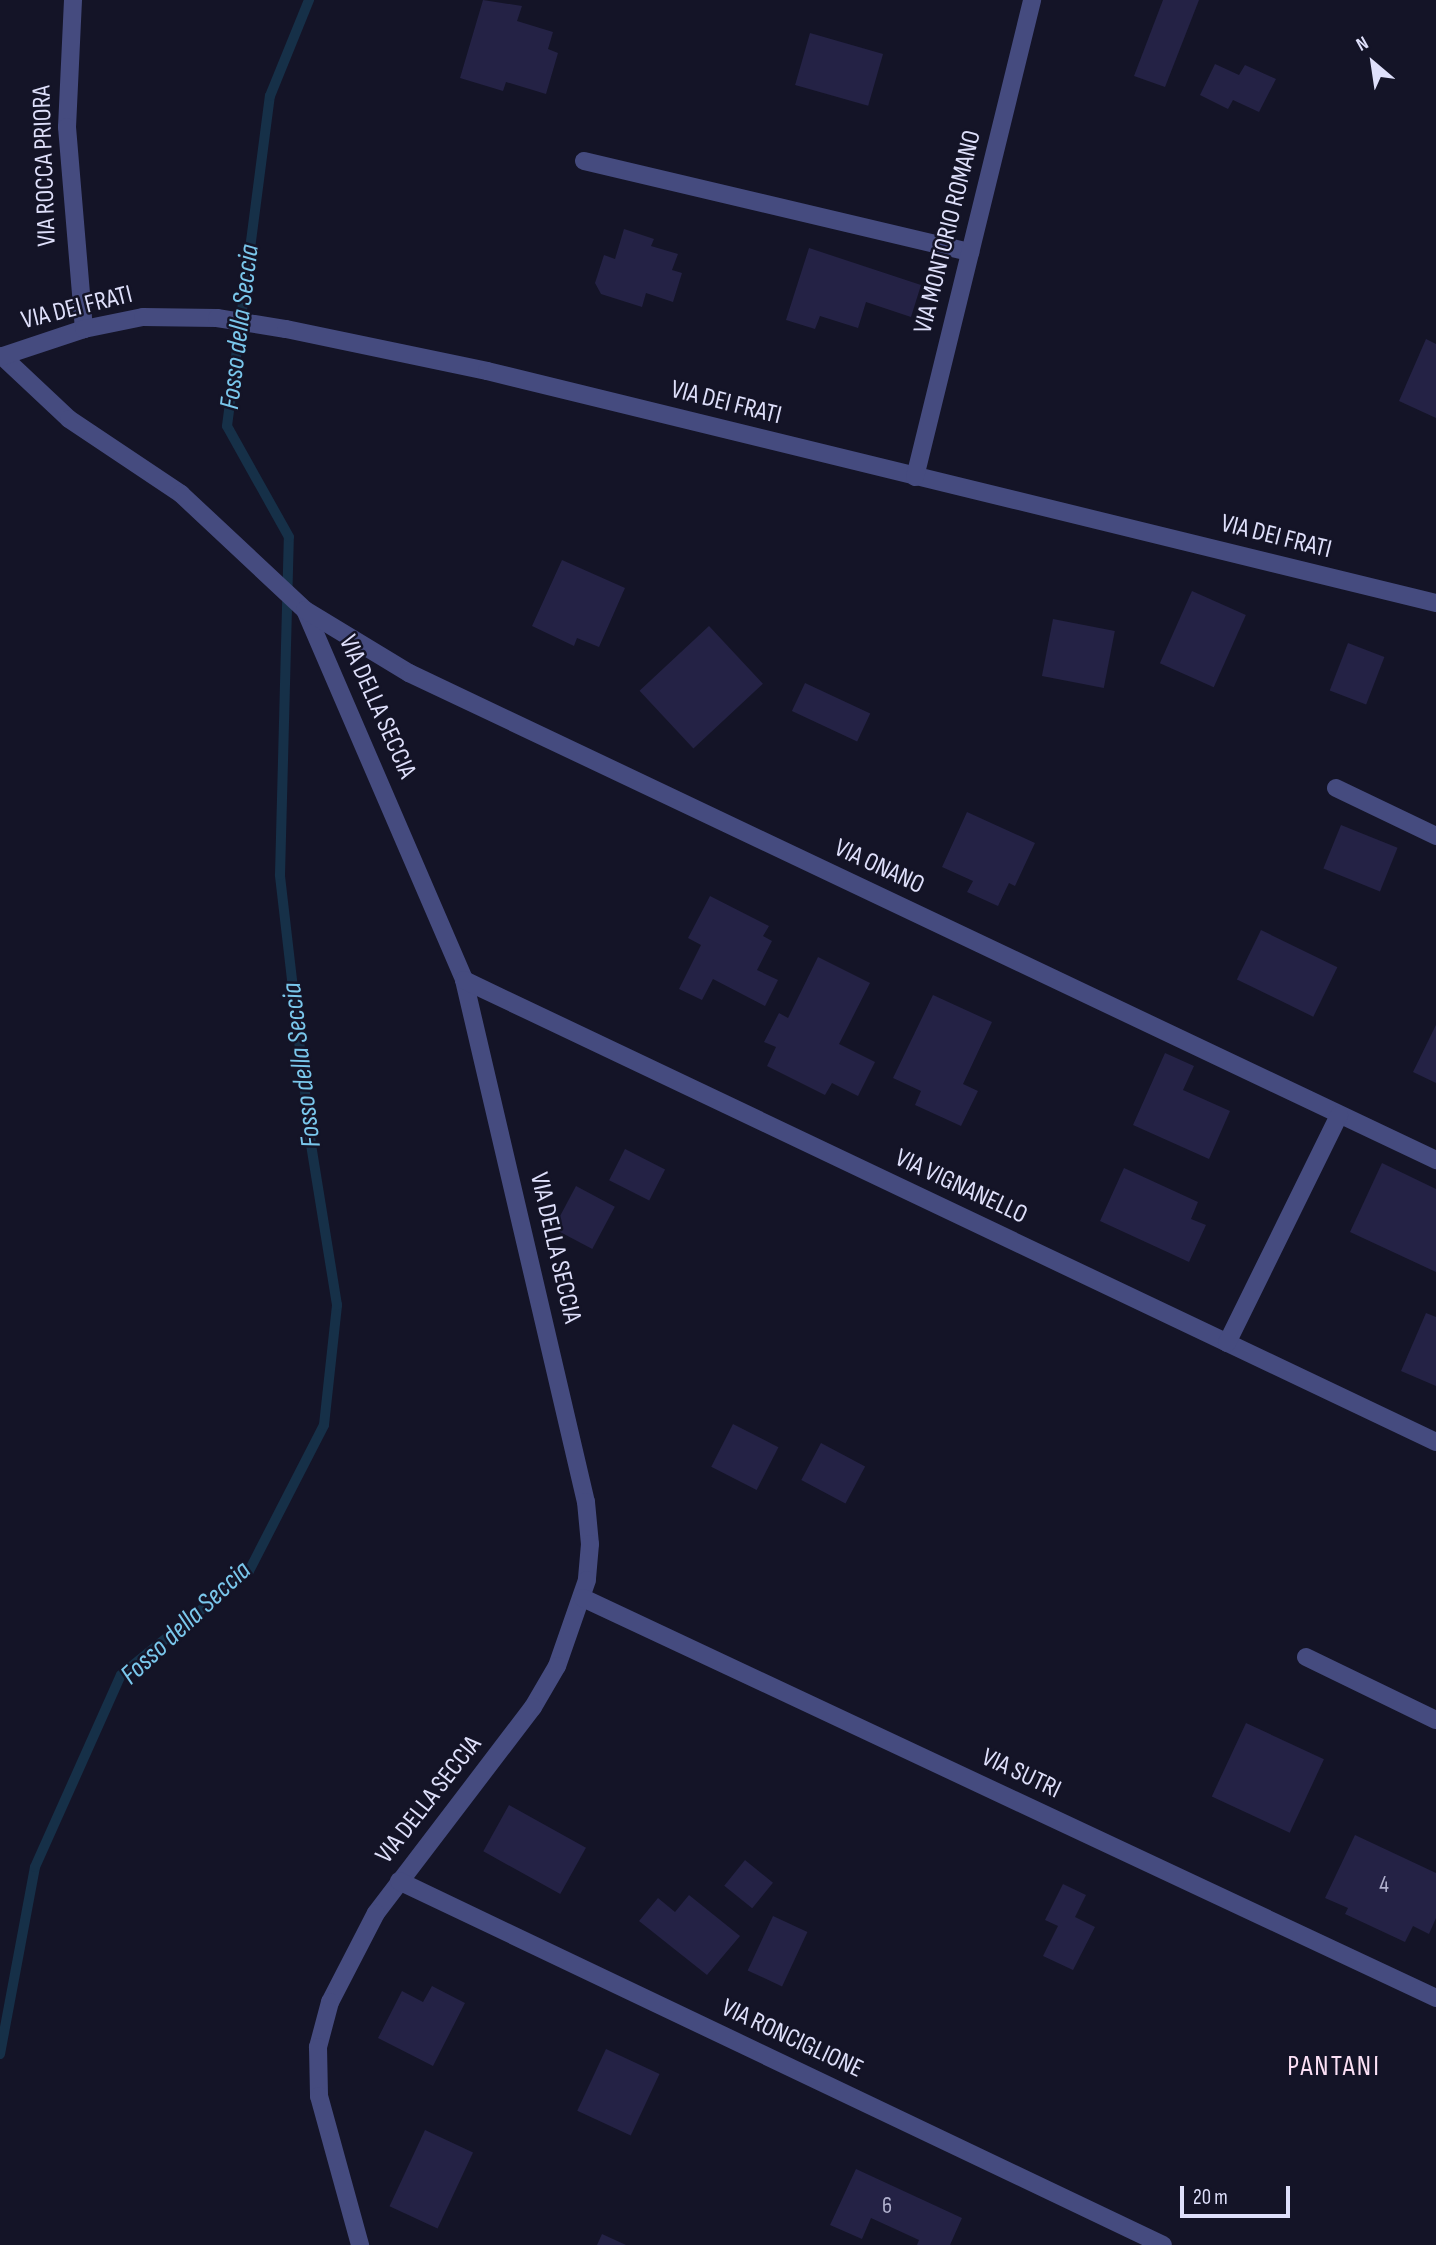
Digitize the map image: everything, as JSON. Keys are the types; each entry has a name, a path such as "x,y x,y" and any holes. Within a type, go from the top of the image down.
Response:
{"street":[{"name":"VIA ROCCA PRIORA","path":"73,0 67,138 84,329"},
{"name":"VIA MONTORIO ROMANO","path":"915,477 1032,0"},
{"path":"584,161 970,252"},
{"name":"VIA DEI FRATI","path":"1,356 84,329 143,317 217,318 286,329 475,369 1436,603"},
{"name":"VIA DELLA SECCIA","path":"1,356 69,419 169,484 306,610 464,980 586,1502 590,1544 583,1598 566,1647 533,1707 399,1881 349,1959 330,2003 318,2047 317,2079 325,2130 360,2245"},
{"name":"VIA ONANO","path":"306,610 409,673 1436,1160"},
{"path":"1336,788 1436,836"},
{"name":"VIA VIGNANELLO","path":"464,980 1436,1442"},
{"path":"1227,1343 1339,1115"},
{"name":"VIA SUTRI","path":"583,1598 1436,1998"},
{"path":"1306,1657 1436,1720"},
{"name":"VIA RONCIGLIONE","path":"399,1881 1163,2245"}],"building":[{"path":"483,0 522,6 517,21 553,32 548,49 558,53 546,94 506,82 503,91 460,78"},
{"path":"1163,0 1199,0 1165,87 1134,76"},
{"path":"810,33 883,54 868,106 795,85"},
{"path":"1215,64 1239,75 1245,65 1276,79 1259,112 1233,100 1228,109 1200,95"},
{"path":"624,229 654,239 651,246 678,254 672,270 682,273 673,302 646,293 642,307 601,294 595,283 604,255 615,259"},
{"path":"809,248 921,285 911,317 866,302 858,328 820,316 815,329 786,320"},
{"path":"1426,339 1436,344 1436,418 1399,401"},
{"path":"562,560 625,588 599,647 577,638 574,646 532,626"},
{"path":"1192,591 1246,615 1214,687 1160,663"},
{"path":"1053,619 1115,631 1104,688 1042,676"},
{"path":"709,626 763,684 693,749 640,691"},
{"path":"1348,643 1384,657 1366,705 1330,691"},
{"path":"805,683 870,713 857,742 792,711"},
{"path":"967,812 1035,843 1015,886 1009,883 998,906 967,892 973,881 942,867"},
{"path":"1341,825 1398,848 1380,891 1323,869"},
{"path":"710,896 769,926 763,936 772,941 757,970 778,980 765,1006 713,979 702,1000 679,989 701,945 688,938"},
{"path":"1261,930 1337,967 1313,1017 1237,979"},
{"path":"818,957 870,983 839,1044 875,1062 858,1096 832,1083 825,1095 767,1066 776,1047 764,1042 779,1013 788,1018"},
{"path":"933,995 992,1022 963,1084 978,1091 961,1126 915,1105 921,1091 893,1078"},
{"path":"1436,1025 1436,1083 1413,1072"},
{"path":"1165,1053 1194,1066 1183,1090 1230,1111 1209,1159 1133,1125"},
{"path":"625,1149 665,1169 649,1201 609,1180"},
{"path":"1382,1163 1436,1189 1436,1272 1350,1232"},
{"path":"1124,1168 1198,1202 1191,1219 1206,1225 1189,1262 1100,1221"},
{"path":"576,1186 615,1207 592,1249 553,1228"},
{"path":"1426,1313 1436,1317 1436,1386 1401,1371"},
{"path":"733,1424 778,1447 757,1490 711,1467"},
{"path":"821,1443 865,1466 845,1504 801,1480"},
{"path":"1246,1723 1324,1759 1290,1833 1212,1796"},
{"path":"509,1805 586,1848 560,1894 483,1851"},
{"path":"1355,1835 1436,1873 1436,1918 1429,1934 1413,1926 1405,1942 1345,1914 1348,1908 1325,1898"},
{"path":"745,1860 773,1883 752,1908 724,1886"},
{"path":"1063,1884 1086,1895 1075,1917 1095,1927 1073,1970 1043,1956 1058,1926 1045,1920"},
{"path":"689,1895 740,1936 707,1975 639,1921 658,1898 675,1912"},
{"path":"773,1916 807,1932 782,1986 748,1970"},
{"path":"432,1986 465,2003 433,2066 378,2038 402,1991 423,2002"},
{"path":"606,2049 659,2074 631,2136 577,2111"},
{"path":"425,2130 473,2152 438,2229 390,2206"},
{"path":"856,2169 962,2218 950,2245 917,2245 919,2240 871,2218 862,2239 830,2225"},
{"path":"602,2234 626,2245 597,2245"}],"waterway":[{"name":"Fosso della Seccia","path":"0,2054 35,1867 121,1675 249,1571 324,1425 337,1305 311,1144 280,875 289,537 227,426 270,96 309,0"}],"district":[{"name":"PANTANI","path":"1334,2067"}]}
